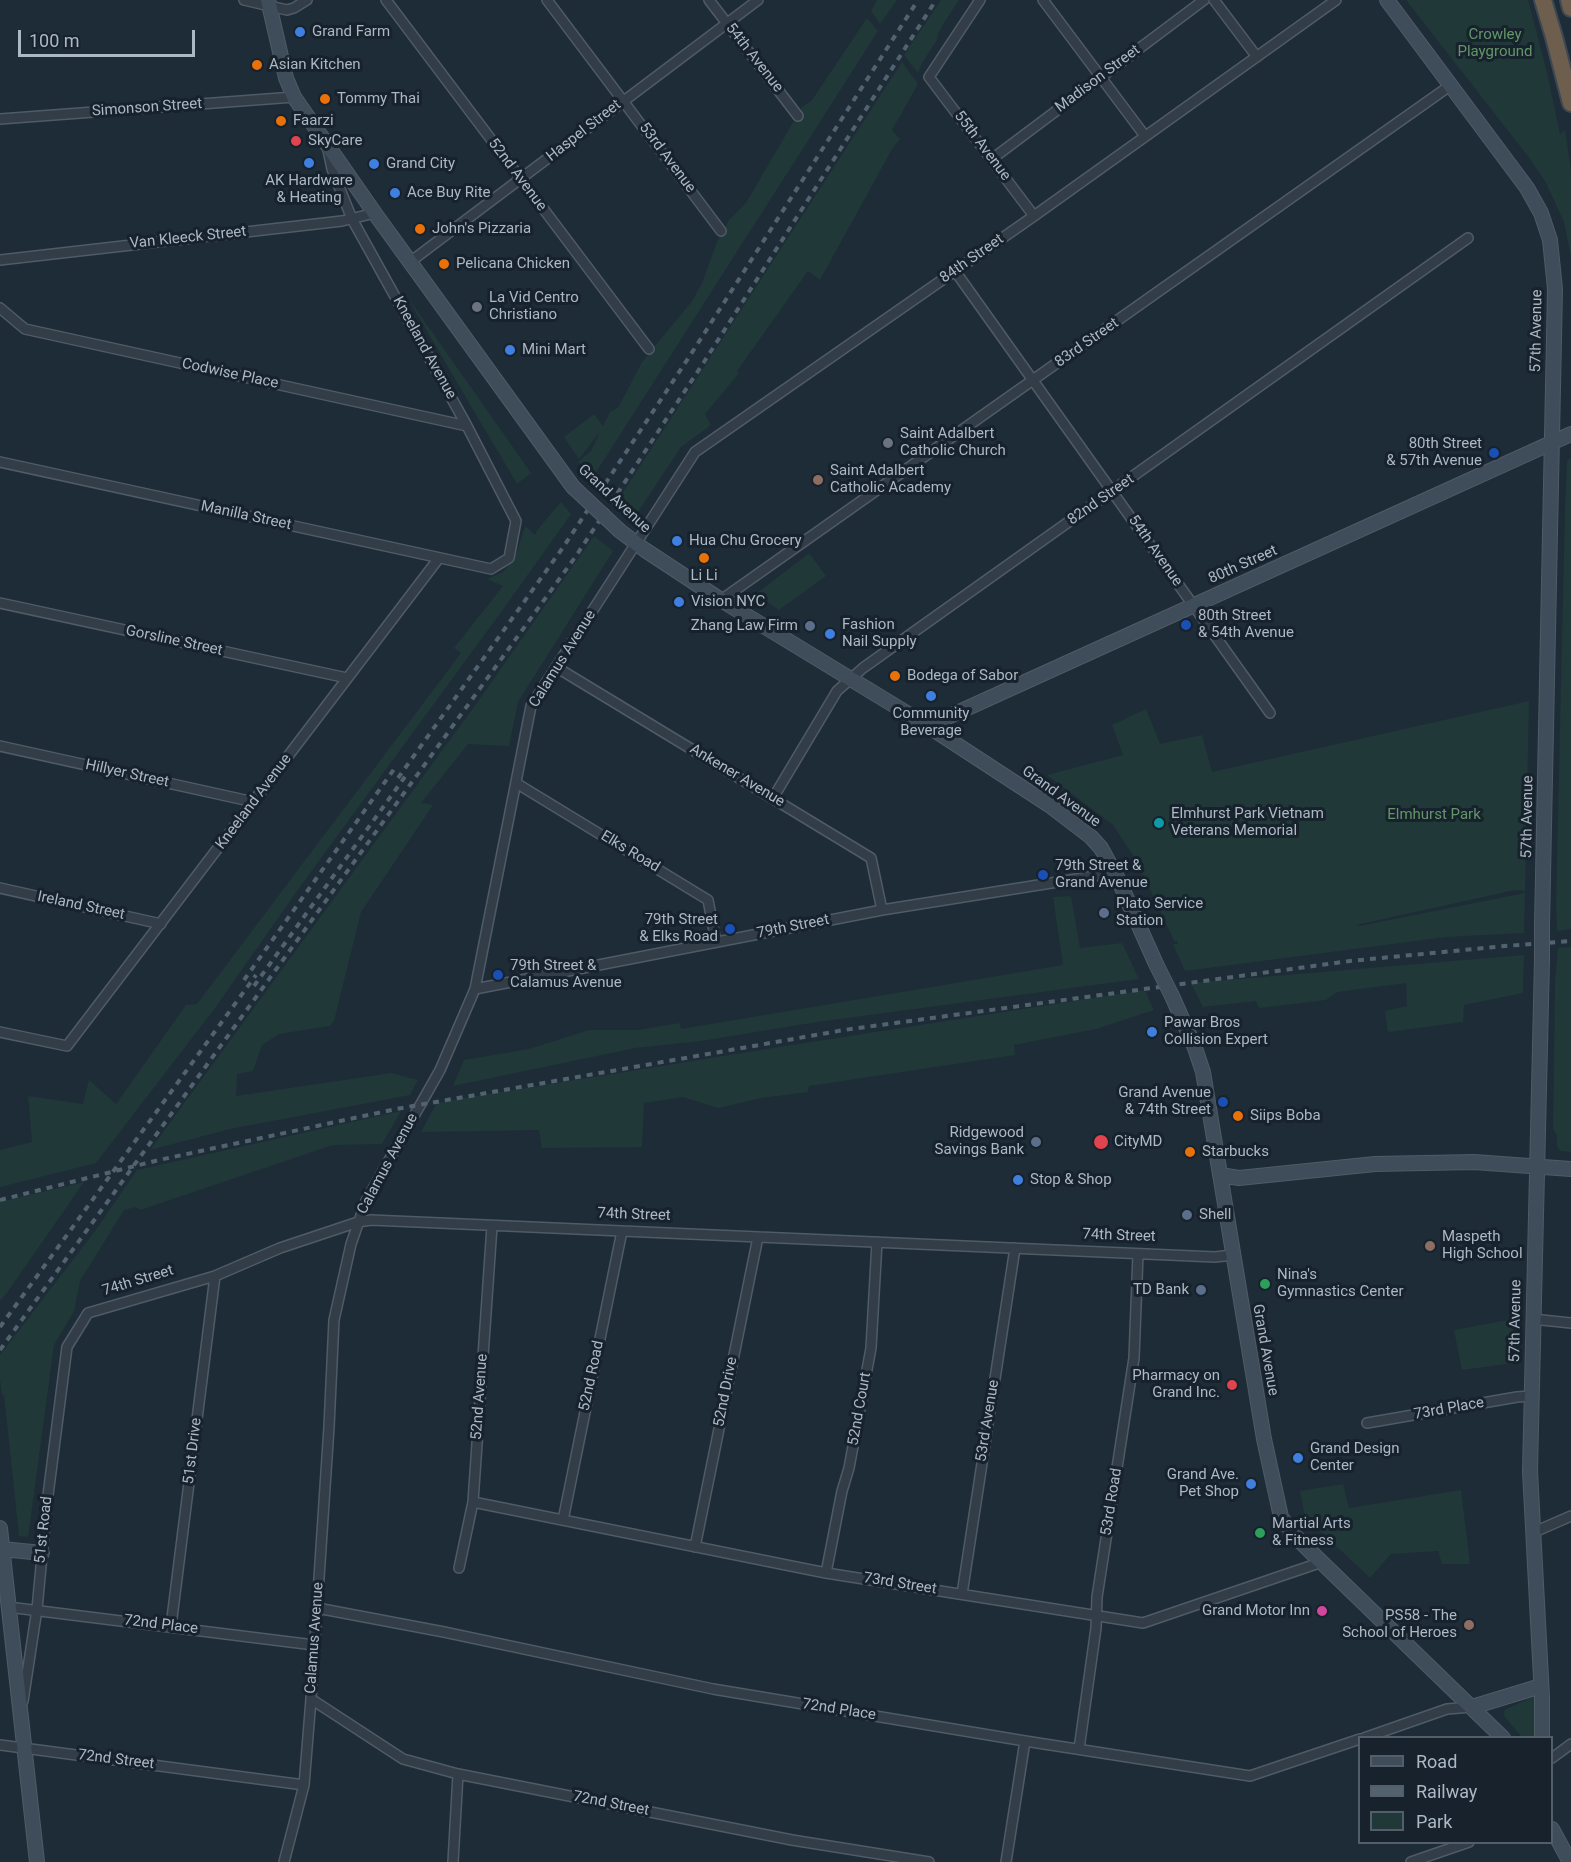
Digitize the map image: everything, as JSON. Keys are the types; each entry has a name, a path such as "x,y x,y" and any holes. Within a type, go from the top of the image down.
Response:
{"highway":[{"path":"1542,0 1571,103"},
{"path":"1569,0 1571,8"}],"street":[{"path":"244,0 269,3 289,10 307,0"},
{"name":"52nd Avenue","path":"386,0 649,349"},
{"name":"53rd Avenue","path":"547,0 721,231"},
{"name":"54th Avenue","path":"709,0 798,116"},
{"name":"Haspel Street","path":"410,262 758,0"},
{"name":"55th Avenue","path":"980,0 929,77 1034,216"},
{"path":"1043,0 1145,136"},
{"name":"Madison Street","path":"992,159 1204,0"},
{"path":"1214,0 1257,57"},
{"name":"84th Street","path":"636,544 695,452 1034,216 1336,0"},
{"name":"57th Avenue","path":"1387,0 1527,188 1550,240 1555,289 1530,1471 1542,1736"},
{"name":"Grand Avenue","path":"269,3 286,78 294,97 573,487 636,544 721,600 928,726 1049,805 1079,827 1101,848 1172,996 1203,1072 1264,1439 1281,1516 1297,1538 1502,1736"},
{"name":"83rd Street","path":"721,600 1451,85"},
{"name":"Simonson Street","path":"0,119 294,97"},
{"name":"Grand Avenue","path":"326,144 332,170 352,219"},
{"name":"Van Kleeck Street","path":"0,260 352,219 375,213"},
{"name":"Kneeland Avenue","path":"352,219 467,426 516,521 509,558 491,569"},
{"name":"82nd Street","path":"773,798 837,692 871,662 1468,238"},
{"name":"54th Avenue","path":"956,271 1270,713"},
{"name":"Codwise Place","path":"0,308 25,329 467,426"},
{"name":"80th Street","path":"928,726 1571,435"},
{"name":"Manilla Street","path":"0,462 491,569"},
{"name":"Calamus Avenue","path":"284,1862 304,1785 329,1427 334,1320 351,1244 366,1201 440,1071 475,989 531,706 636,544"},
{"name":"Kneeland Avenue","path":"0,1032 67,1046 439,558"},
{"name":"Gorsline Street","path":"0,603 347,678"},
{"name":"Ankener Avenue","path":"556,668 871,858 882,910"},
{"name":"Hillyer Street","path":"0,746 254,802"},
{"name":"Elks Road","path":"516,783 708,900 716,942"},
{"name":"79th Street","path":"475,989 882,910 1095,876 1112,870"},
{"name":"Ireland Street","path":"0,888 161,924"},
{"path":"1220,1175 1239,1178 1375,1164 1474,1162 1571,1169"},
{"name":"74th Street","path":"67,1347 88,1313 215,1276 280,1248 358,1222 371,1220 1138,1254 1215,1257 1233,1255"},
{"name":"52nd Avenue","path":"459,1568 473,1503 492,1226"},
{"name":"52nd Road","path":"563,1520 622,1231"},
{"name":"52nd Drive","path":"695,1547 758,1237"},
{"name":"52nd Court","path":"826,1573 842,1491 849,1468 871,1348 876,1242"},
{"name":"53rd Avenue","path":"962,1594 1015,1248"},
{"name":"53rd Road","path":"1079,1749 1097,1597 1134,1358 1138,1254"},
{"name":"51st Drive","path":"171,1626 215,1276"},
{"path":"1532,1319 1571,1323"},
{"name":"51st Road","path":"21,1713 37,1609 67,1347"},
{"name":"73rd Place","path":"1367,1423 1531,1396"},
{"name":"73rd Street","path":"473,1503 826,1573 1143,1623 1322,1562"},
{"path":"1532,1533 1571,1516"},
{"path":"0,1528 37,1862"},
{"path":"3,1549 42,1553"},
{"name":"72nd Place","path":"9,1606 314,1645"},
{"name":"72nd Place","path":"317,1608 444,1632 714,1689 1250,1776 1358,1739"},
{"path":"1472,1707 1541,1686"},
{"name":"72nd Street","path":"311,1699 404,1759 458,1774 792,1840 929,1862"},
{"name":"72nd Place","path":"1367,1736 1447,1709 1472,1707"},
{"path":"1006,1862 1025,1741"},
{"path":"1554,1754 1571,1744"},
{"name":"72nd Street","path":"0,1745 304,1785"},
{"path":"453,1862 458,1774"},
{"path":"1553,1832 1570,1862"},
{"path":"1411,1862 1463,1844"}],"green space":[{"path":"877,0 897,0 880,24 871,11"},
{"path":"941,0 959,0 943,24 937,40 918,73 904,55"},
{"name":"Crowley Playground","path":"1406,0 1528,0 1560,134 1565,130 1571,171 1571,257 1564,222 1545,181"},
{"path":"867,18 878,31 593,477 578,462 591,451 600,432 579,459 564,437 594,414 603,426 610,412 618,408 642,362 692,301 729,220 746,203 802,107 812,100"},
{"path":"902,62 918,84 892,130 900,139 892,149 820,280 808,271 737,371 739,373 705,414 711,425 681,447 634,518 618,500"},
{"path":"404,292 531,473 517,484 478,418"},
{"path":"1571,458 1571,929 1557,931 1565,507 1567,461"},
{"path":"561,502 571,514 302,884 215,1008 96,1163 0,1187 0,1150 32,1142 28,1096 83,1104 89,1080 116,1104 186,1005 197,1004 461,653 454,648 503,586 487,579 503,572 515,558 525,526 535,535"},
{"path":"594,536 613,551 518,702 509,746 468,744 421,803 433,805 361,912 334,1021 330,1026 279,1034 262,1045 253,1071 237,1074 236,1096 391,1073 418,1080 410,1095 230,1129 150,1150 479,700"},
{"path":"809,553 826,576 779,610 756,594"},
{"name":"Elmhurst Park","path":"1529,701 1525,891 1515,890 1356,925 1525,893 1524,933 1446,937 1185,971 1173,944 1178,944 1177,941 1174,941 1137,861 1113,825 1047,775 1123,755 1112,725 1146,709 1160,744 1202,735 1212,772"},
{"path":"1071,896 1080,948 1122,943 1139,979 817,1022 701,1041 635,1048 453,1086 464,1060 529,1049 589,1030 638,1030 679,1023 681,1029 1063,965 1053,897"},
{"path":"1571,947 1571,1152 1560,1151 1557,1146 1557,1135 1553,1129 1555,980 1558,948"},
{"path":"1524,955 1523,993 1464,1005 1463,1022 1388,1032 1385,1011 1407,1006 1406,983 1337,992 1326,1000 1259,1008 1256,1001 1203,1007 1191,983"},
{"path":"1145,990 1154,1010 1096,1029 1014,1045 1015,1055 809,1086 808,1092 761,1098 718,1108 683,1097 644,1103 642,1147 542,1148 539,1130 421,1132 436,1104 446,1101"},
{"path":"401,1111 382,1144 333,1145 140,1210 136,1207 124,1210 80,1281 74,1311 54,1345 28,1537 19,1536 4,1395 2,1395 0,1380 0,1355 95,1231 137,1170"},
{"path":"84,1182 6,1294 0,1301 0,1202"},
{"path":"1513,1319 1514,1363 1462,1370 1454,1330"},
{"path":"1343,1484 1349,1508 1461,1490 1470,1564 1442,1564 1438,1551 1391,1554 1370,1578 1305,1517 1300,1491"},
{"path":"1533,1697 1536,1698 1538,1736 1521,1736 1505,1717 1503,1712"}],"railway":[{"path":"398,778 564,546 691,354 918,0"},
{"path":"0,1350 576,556 704,362 936,0"},
{"path":"244,980 397,765"},
{"path":"254,986 407,774"},
{"path":"0,1200 159,1160 396,1109 844,1030 1350,961 1571,941"},
{"path":"0,1327 256,975"}],"place":[{"name":"Grand Farm","path":"300,32"},
{"name":"Asian Kitchen","path":"257,65"},
{"name":"Tommy Thai","path":"325,99"},
{"name":"Faarzi","path":"281,121"},
{"name":"SkyCare","path":"296,141"},
{"name":"AK Hardware & Heating","path":"309,163"},
{"name":"Grand City","path":"374,164"},
{"name":"Ace Buy Rite","path":"395,193"},
{"name":"John's Pizzaria","path":"420,229"},
{"name":"Pelicana Chicken","path":"444,264"},
{"name":"La Vid Centro Christiano","path":"477,307"},
{"name":"Mini Mart","path":"510,350"},
{"name":"Saint Adalbert Catholic Church","path":"888,443"},
{"name":"80th Street & 57th Avenue","path":"1494,453"},
{"name":"Saint Adalbert Catholic Academy","path":"818,480"},
{"name":"Hua Chu Grocery","path":"677,541"},
{"name":"Li Li","path":"704,558"},
{"name":"Vision NYC","path":"679,602"},
{"name":"80th Street & 54th Avenue","path":"1186,625"},
{"name":"Zhang Law Firm","path":"810,626"},
{"name":"Fashion Nail Supply","path":"830,634"},
{"name":"Bodega of Sabor","path":"895,676"},
{"name":"Community Beverage","path":"931,696"},
{"name":"Elmhurst Park Vietnam Veterans Memorial","path":"1159,823"},
{"name":"79th Street & Grand Avenue","path":"1043,875"},
{"name":"Plato Service Station","path":"1104,913"},
{"name":"79th Street & Elks Road","path":"730,929"},
{"name":"79th Street & Calamus Avenue","path":"498,975"},
{"name":"Pawar Bros Collision Expert","path":"1152,1032"},
{"name":"Grand Avenue & 74th Street","path":"1223,1102"},
{"name":"Siips Boba","path":"1238,1116"},
{"name":"Ridgewood Savings Bank","path":"1036,1142"},
{"name":"CityMD","path":"1101,1142"},
{"name":"Starbucks","path":"1190,1152"},
{"name":"Stop & Shop","path":"1018,1180"},
{"name":"Shell","path":"1187,1215"},
{"name":"Maspeth High School","path":"1430,1246"},
{"name":"Nina's Gymnastics Center","path":"1265,1284"},
{"name":"TD Bank","path":"1201,1290"},
{"name":"Pharmacy on Grand Inc.","path":"1232,1385"},
{"name":"Grand Design Center","path":"1298,1458"},
{"name":"Grand Ave. Pet Shop","path":"1251,1484"},
{"name":"Martial Arts & Fitness","path":"1260,1533"},
{"name":"Grand Motor Inn","path":"1322,1611"},
{"name":"PS58 - The School of Heroes","path":"1469,1625"}]}
